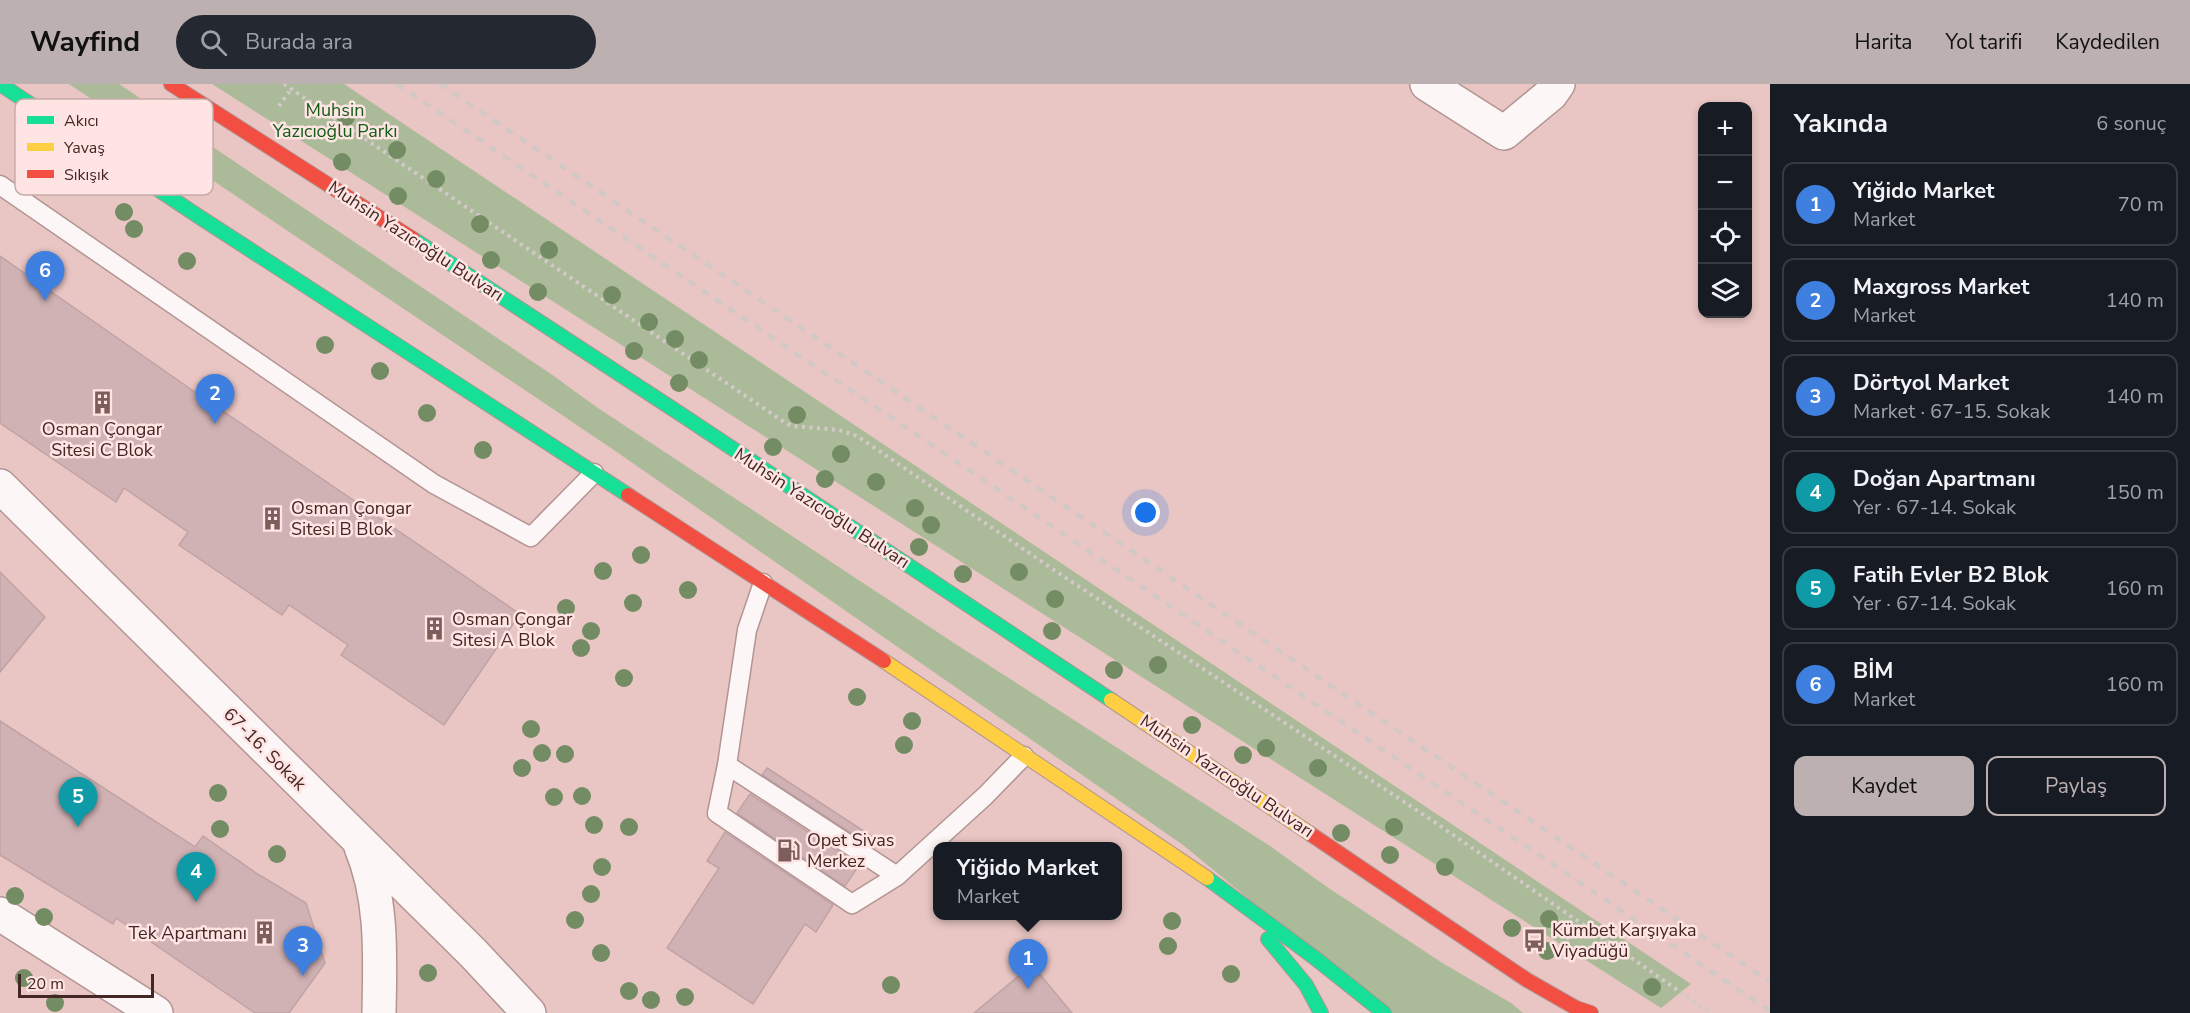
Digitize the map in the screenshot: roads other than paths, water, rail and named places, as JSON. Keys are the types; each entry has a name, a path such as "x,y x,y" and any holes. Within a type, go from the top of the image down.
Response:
{"main road":[{"path":"0,84 22,99"},
{"name":"Muhsin Yazıcıoğlu Bulvarı","path":"171,84 195,99"},
{"name":"Muhsin Yazıcıoğlu Bulvarı","path":"213,110 340,190 1098,690 1527,980 1576,1008 1591,1013"},
{"path":"166,195 944,700 1024,756 1203,874 1384,1013"},
{"path":"1203,874 1260,929 1284,957 1306,985 1321,1013"}],"street":[{"path":"1427,84 1504,133 1551,94 1558,84"},
{"name":"67-16. Sokak","path":"0,486 473,953 529,1013"},
{"path":"358,839 371,870 376,897 380,944 379,1013"},
{"path":"0,914 156,1013"}],"lane":[{"path":"0,185 434,484 531,537 594,473"},
{"path":"763,584 747,630 727,765 717,813 852,904 897,876 933,843"},
{"path":"934,842 985,796 1024,756"},
{"path":"727,765 897,876"}],"railway":[{"path":"397,84 1770,1011"},
{"path":"440,84 1770,982"}],"place":[{"name":"BİM","path":"45,301"},
{"name":"Osman Çongar Sitesi C Blok","path":"102,403"},
{"name":"Maxgross Market","path":"215,424"},
{"name":"Osman Çongar Sitesi B Blok","path":"273,518"},
{"name":"Osman Çongar Sitesi A Blok","path":"434,629"},
{"name":"Fatih Evler B2 Blok","path":"78,827"},
{"name":"Opet Sivas Merkez","path":"789,850"},
{"name":"Doğan Apartmanı","path":"196,902"},
{"name":"Tek Apartmanı","path":"265,933"},
{"name":"Kümbet Karşıyaka Viyadüğü","path":"1534,940"},
{"name":"Dörtyol Market","path":"303,976"},
{"name":"Yiğido Market","path":"1028,989"}],"park label":[{"name":"Muhsin Yazıcıoğlu Parkı","path":"335,120"}]}
